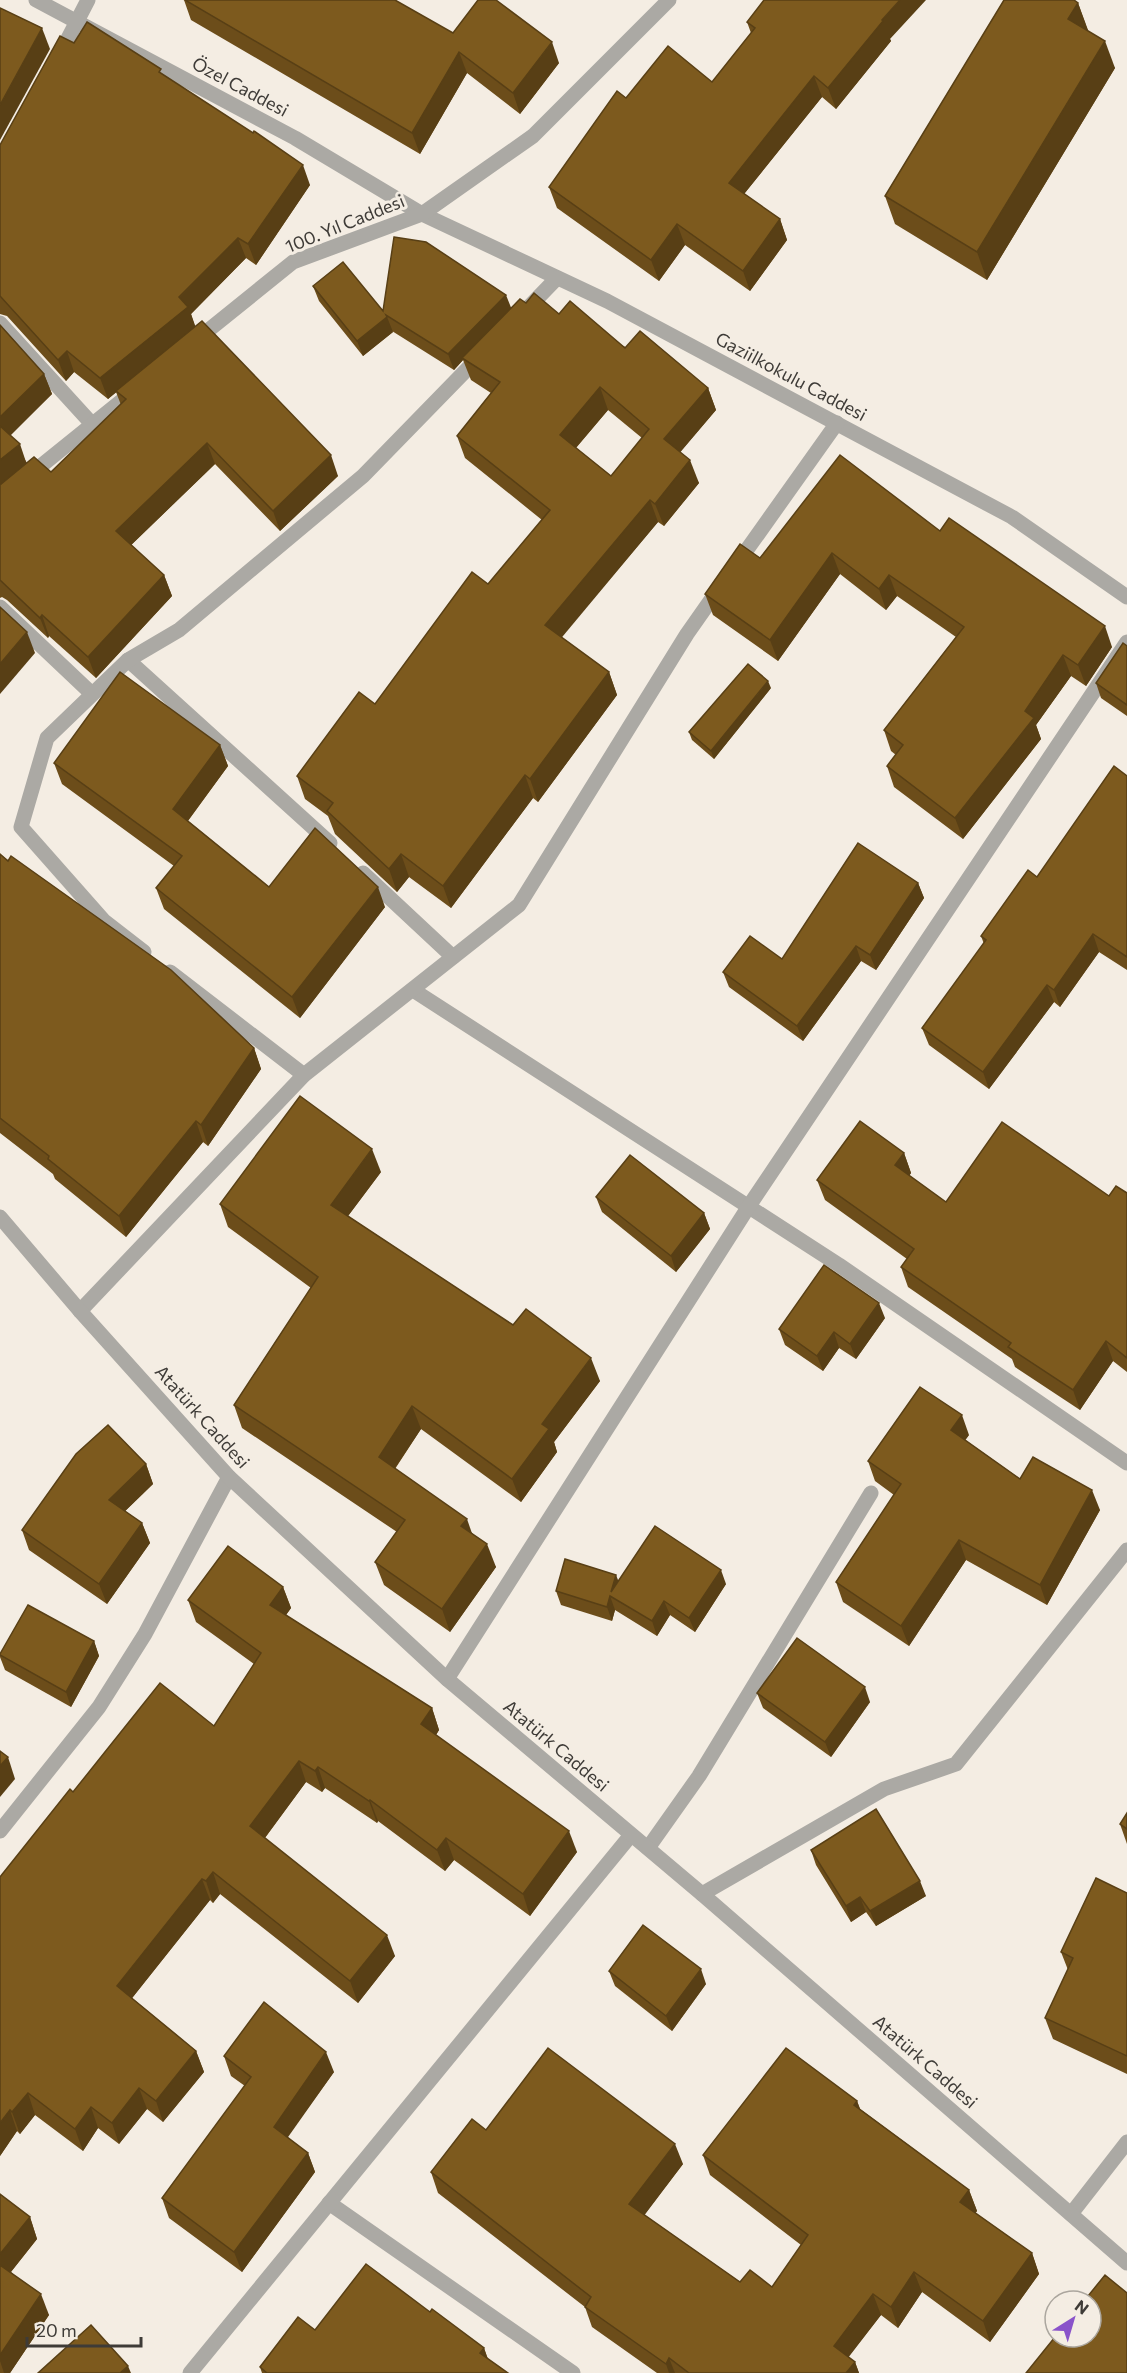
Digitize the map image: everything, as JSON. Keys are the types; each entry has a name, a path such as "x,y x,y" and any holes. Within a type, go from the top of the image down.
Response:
{"street":[{"name":"Özel Caddesi","path":"36,0 295,138 422,214"},
{"path":"50,71 88,0"},
{"name":"100. Yıl Caddesi","path":"185,349 293,262 422,214 533,136 669,0"},
{"name":"Gaziilkokulu Caddesi","path":"422,214 607,301 1012,517 1127,597"},
{"path":"517,319 557,278"},
{"path":"0,323 92,424"},
{"path":"304,1075 104,921 21,827 47,738 91,693 128,660 179,630 363,476 492,344"},
{"path":"0,499 148,379"},
{"path":"80,1311 304,1075 519,905 687,634 837,423"},
{"path":"0,607 91,693"},
{"path":"447,1679 749,1206 1127,642"},
{"path":"128,660 453,957"},
{"path":"413,990 839,1265 1127,1463"},
{"name":"Atatürk Caddesi","path":"0,1217 80,1311 229,1477 447,1679 702,1894 1127,2263"},
{"path":"0,1831 99,1707 145,1634 229,1477"},
{"path":"648,1848 699,1776 871,1493"},
{"path":"702,1894 884,1789 956,1764 1127,1550"},
{"path":"189,2373 631,1835"},
{"path":"1071,2214 1127,2142"},
{"path":"329,2203 573,2373"}],"building":[{"path":"185,0 395,0 453,33 478,0 496,0 552,42 513,93 459,52 412,133"},
{"path":"764,0 900,0 828,88 814,76 729,183 780,219 743,271 677,224 651,260 549,187 617,91 626,98 668,46 712,82 755,28 747,22"},
{"path":"1004,0 1074,0 1078,3 1068,19 1105,41 977,252 885,196"},
{"path":"0,8 42,28 0,105"},
{"path":"87,22 161,69 159,72 253,133 254,131 303,165 248,244 238,238 179,297 188,307 100,378 67,351 58,360 0,296 0,145 60,36 74,43"},
{"path":"394,237 426,242 506,295 448,354 386,315 387,317 357,341 313,286 343,262 383,311"},
{"path":"534,293 559,314 570,301 625,348 640,331 708,388 664,439 690,460 655,504 650,500 545,625 609,672 530,779 525,775 443,886 401,854 389,869 327,811 333,803 297,776 359,692 375,704 472,572 488,584 550,510 457,436 500,382 462,358 520,299 526,303","holes":["600,387 649,429 611,476 560,435"]},
{"path":"202,321 331,455 273,511 207,443 116,531 164,575 88,657 42,615 40,618 0,580 0,485 34,457 51,472 126,399 116,391"},
{"path":"0,325 44,374 0,417"},
{"path":"0,426 20,444 0,460"},
{"path":"840,455 940,531 949,518 1105,626 1078,665 1063,655 1025,711 1034,718 955,818 887,766 903,745 884,730 964,627 889,575 879,589 832,553 770,640 705,594 740,544 760,558"},
{"path":"0,607 27,632 0,664"},
{"path":"1123,643 1127,646 1127,705 1096,683"},
{"path":"748,664 768,681 711,751 689,732"},
{"path":"120,672 220,745 173,809 269,887 315,828 378,887 292,997 156,888 182,856 54,763"},
{"path":"1114,766 1127,776 1127,957 1093,934 1054,990 1047,985 983,1072 922,1028 986,940 981,936 1028,870 1037,877"},
{"path":"858,843 918,883 870,955 856,946 797,1026 723,972 750,936 782,959"},
{"path":"0,854 8,861 11,856 171,970 254,1048 201,1125 196,1121 119,1216 48,1159 49,1156 0,1118"},
{"path":"300,1096 372,1149 331,1205 513,1325 526,1309 591,1358 542,1424 549,1429 512,1479 412,1406 379,1457 467,1519 461,1526 487,1544 442,1609 375,1562 405,1520 234,1405 318,1277 220,1204"},
{"path":"860,1121 904,1153 895,1165 946,1202 1002,1122 1109,1196 1116,1186 1127,1193 1127,1358 1106,1341 1073,1390 1008,1347 1011,1343 901,1267 914,1249 817,1180"},
{"path":"630,1155 704,1213 671,1256 596,1197"},
{"path":"824,1265 879,1303 850,1344 834,1332 817,1356 779,1329"},
{"path":"920,1387 962,1415 951,1430 1020,1479 1033,1457 1092,1490 1040,1585 959,1540 901,1626 836,1582 901,1484 868,1461"},
{"path":"108,1425 146,1464 109,1500 142,1523 99,1584 22,1530 76,1454"},
{"path":"655,1526 721,1570 689,1618 664,1601 652,1621 610,1596 607,1607 556,1591 565,1559 616,1575 611,1592"},
{"path":"228,1546 283,1587 270,1605 432,1708 421,1724 569,1831 523,1894 446,1838 437,1850 370,1800 318,1767 315,1771 299,1761 250,1826 387,1935 350,1981 213,1872 206,1881 202,1879 117,1986 196,2051 156,2101 139,2088 112,2123 91,2107 75,2129 28,2093 0,2123 0,1877 70,1789 73,1792 160,1683 214,1726 261,1653 188,1600"},
{"path":"28,1605 94,1641 66,1692 0,1655"},
{"path":"797,1638 865,1687 825,1742 757,1693"},
{"path":"0,1751 8,1757 0,1766"},
{"path":"876,1809 920,1881 870,1911 860,1897 846,1906 811,1850"},
{"path":"1127,1813 1127,1829 1120,1824"},
{"path":"1096,1878 1127,1893 1127,2056 1045,2018 1073,1958 1061,1952"},
{"path":"643,1925 701,1969 666,2016 609,1971"},
{"path":"264,2002 326,2052 274,2127 308,2153 234,2252 162,2198 251,2077 224,2056"},
{"path":"548,2048 675,2144 629,2204 740,2282 750,2270 772,2287 808,2235 703,2155 786,2048 857,2101 854,2105 969,2190 960,2202 1032,2253 983,2321 914,2272 891,2307 873,2294 834,2346 855,2362 846,2373 689,2373 669,2358 666,2364 585,2307 591,2297 431,2172 472,2119 486,2130"},
{"path":"0,2194 30,2217 0,2254"},
{"path":"366,2264 430,2312 432,2309 484,2348 480,2353 508,2373 267,2373 260,2367 298,2317 315,2330"},
{"path":"0,2265 41,2294 0,2355"},
{"path":"1105,2275 1127,2293 1127,2373 1026,2373 1045,2349 1103,2349 1103,2289 1094,2289"},
{"path":"91,2325 128,2366 120,2373 38,2373"}]}
